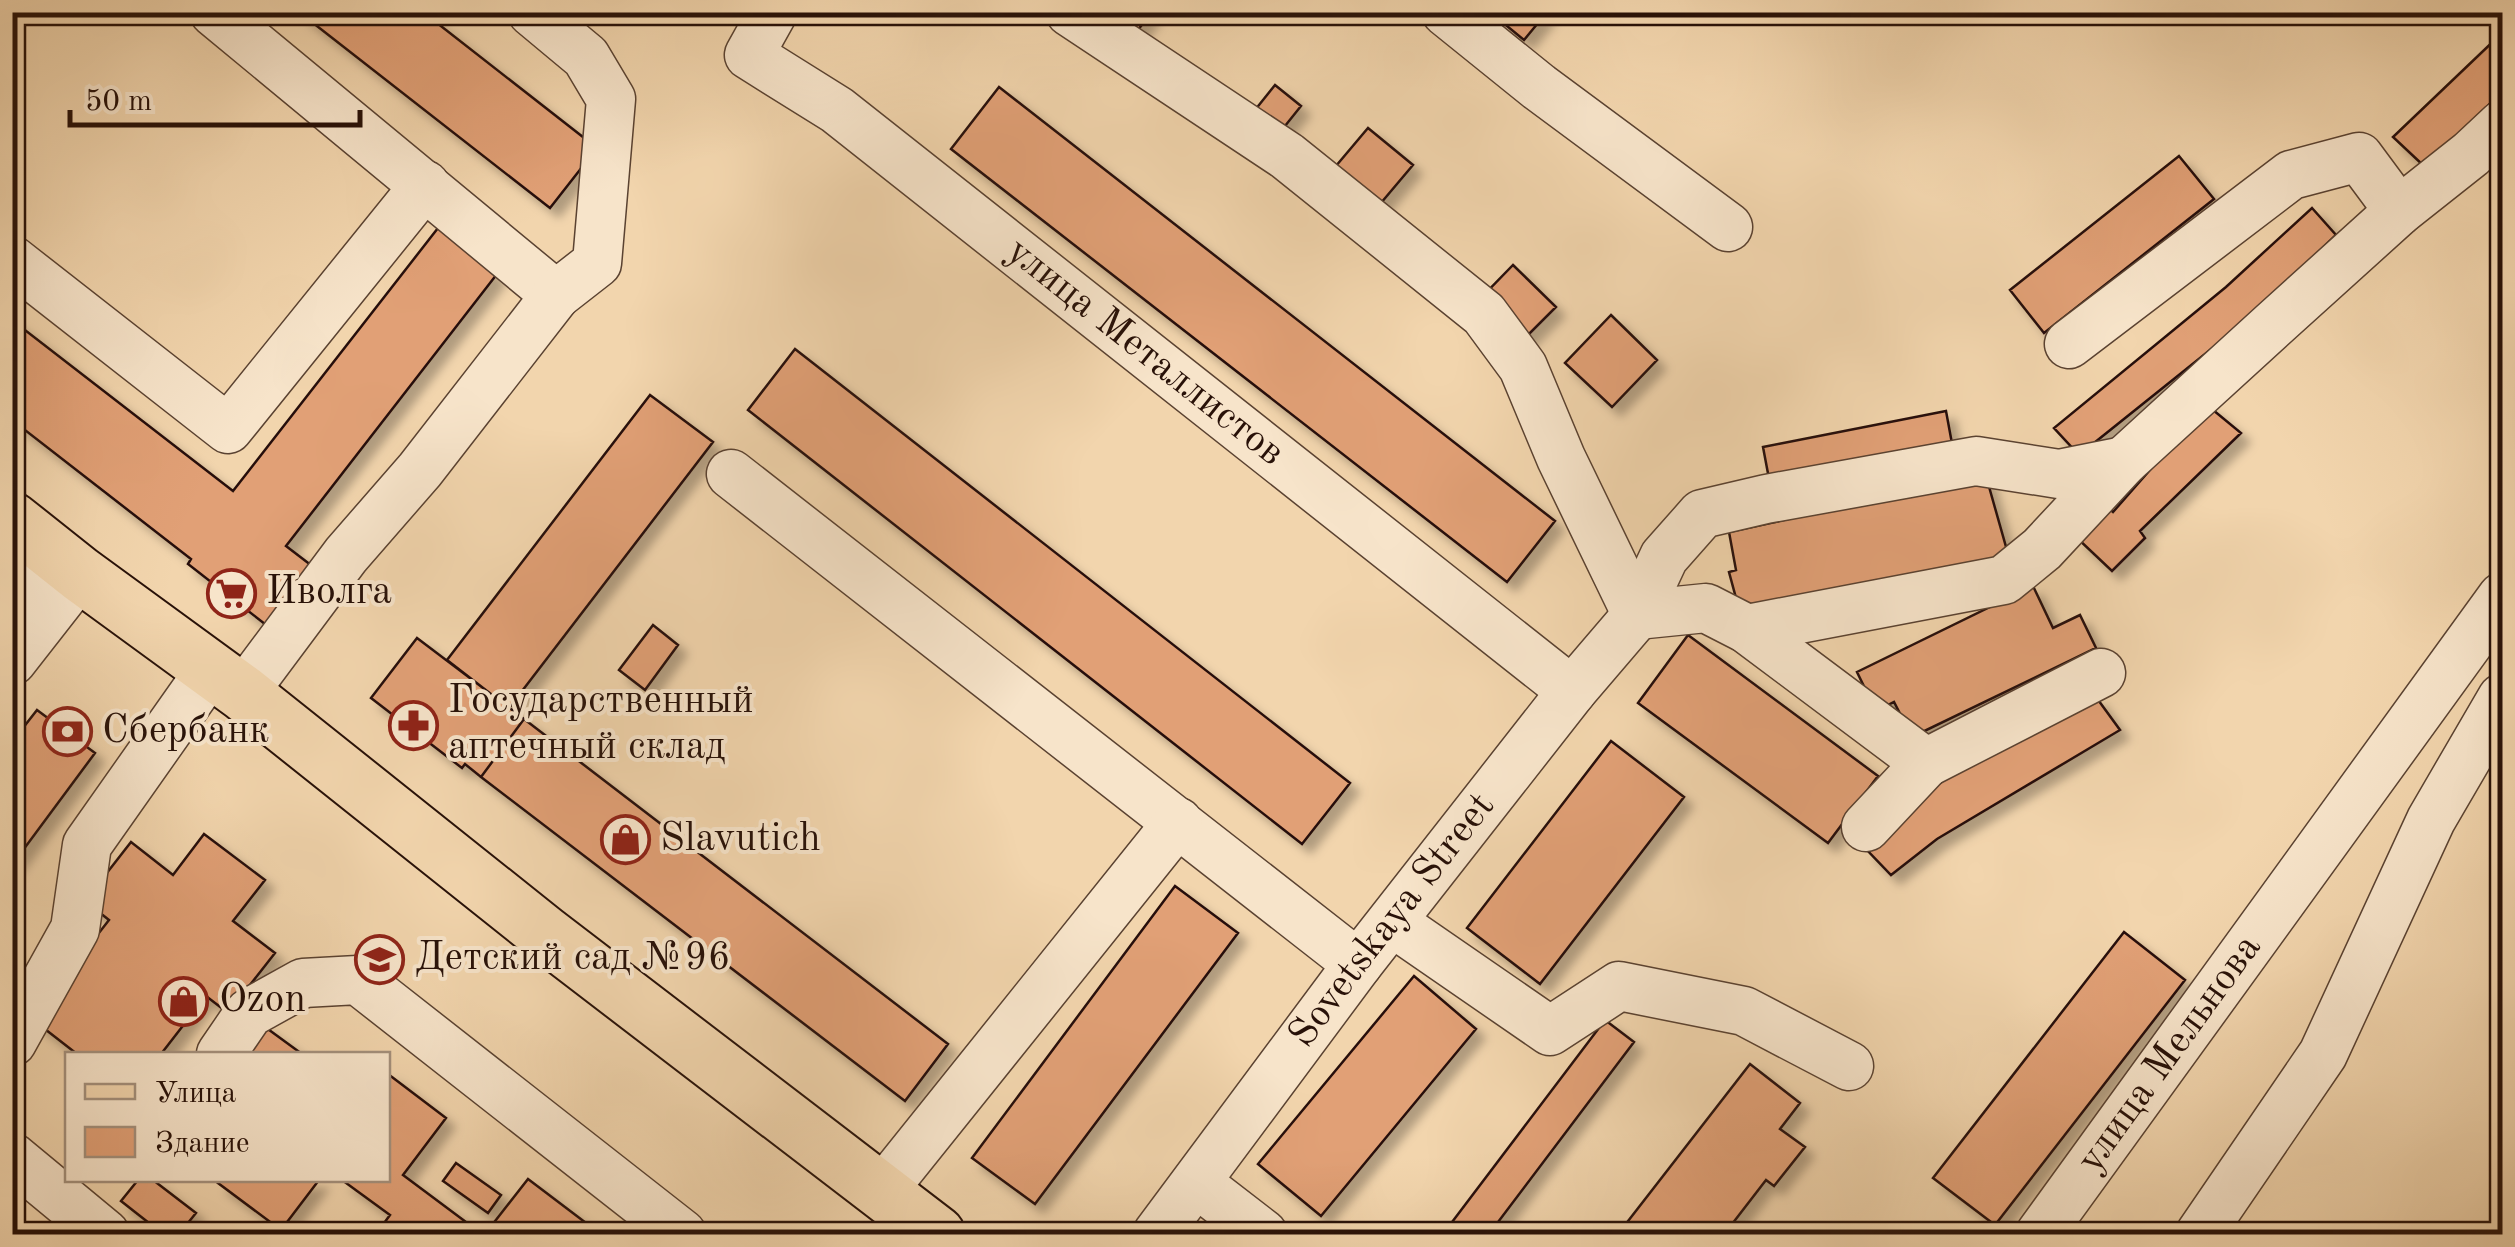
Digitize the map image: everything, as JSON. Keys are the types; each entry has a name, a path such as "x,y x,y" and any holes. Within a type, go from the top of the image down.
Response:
{"main road":[{"path":"12,520 227,681 544,932 938,1234"}],"street":[{"path":"214,12 556,296"},
{"path":"12,1042 76,930 87,845 227,681 420,470 556,296 597,264 611,99 586,57 532,12"},
{"name":"улица Металлистов","path":"772,12 750,56 837,110 1572,691"},
{"path":"1070,12 1286,156 1484,314 1523,366 1561,458 1638,615 1706,608 1747,629 1926,763"},
{"path":"1446,12 1539,87 1728,227"},
{"path":"1747,629 2004,580 2042,549 2124,461 2399,211 2472,154 2502,125"},
{"path":"2069,344 2291,174 2359,157 2399,211"},
{"path":"12,260 228,429 425,185"},
{"name":"Sovetskaya Street","path":"1157,1234 1358,964 1572,691 1638,615 1664,557 1702,514 1976,461 2060,474 2124,461"},
{"path":"731,474 1358,964"},
{"path":"12,586 80,574"},
{"path":"12,661 80,574"},
{"name":"улица Мельнова","path":"2040,1234 2502,597"},
{"path":"1866,827 1926,763 2101,672"},
{"path":"2200,1234 2323,1054 2431,820 2502,698"},
{"path":"882,1191 1178,822"},
{"path":"1392,922 1550,1031 1619,986 1744,1011 1849,1066"},
{"path":"221,1052 249,1013 303,982 358,980 682,1234"},
{"path":"12,1156 105,1234"},
{"path":"1198,1183 1263,1234"}],"building":[{"path":"299,12 423,12 597,148 550,208"},
{"path":"1097,12 1152,12 1130,40"},
{"path":"1499,12 1547,12 1524,40 1496,17"},
{"path":"2502,33 2502,92 2425,167 2393,137"},
{"path":"1275,85 1301,106 1273,141 1247,120"},
{"path":"999,87 1555,521 1507,582 951,149"},
{"path":"1368,128 1413,165 1375,210 1330,173"},
{"path":"2179,156 2214,199 2044,333 2010,290"},
{"path":"2312,208 2336,235 2255,314 2079,455 2054,428 2226,287"},
{"path":"438,228 497,274 286,546 316,569 270,628 188,564 191,559 12,420 12,320 233,491"},
{"path":"1513,265 1556,307 1520,343 1478,301"},
{"path":"1611,315 1657,360 1612,407 1565,363"},
{"path":"795,349 1350,783 1302,844 748,410"},
{"path":"650,395 713,442 509,708 447,660"},
{"path":"2207,405 2241,433 2140,531 2145,538 2112,571 2076,537 2107,507 2113,512"},
{"path":"1946,411 1953,449 1770,484 1763,447"},
{"path":"1986,476 2008,554 1790,614 1739,609 1729,572 1736,570 1729,532"},
{"path":"2033,586 2053,628 2080,615 2096,648 1912,737 1894,702 1876,711 1857,672"},
{"path":"653,625 678,645 645,690 619,670"},
{"path":"1688,635 1878,776 1828,843 1638,703"},
{"path":"417,638 524,719 481,777 465,764 462,768 371,698"},
{"path":"2096,697 2120,730 1937,839 1891,875 1866,849 1932,786"},
{"path":"37,710 95,753 12,865 12,742"},
{"path":"524,719 948,1044 905,1101 481,777"},
{"path":"1611,741 1684,797 1540,984 1467,928"},
{"path":"204,834 265,880 233,921 275,953 228,1013 206,996 163,1052 74,1052 32,1019 109,920 85,901 131,842 173,875"},
{"path":"1175,886 1238,933 1035,1204 972,1158"},
{"path":"2124,932 2185,980 1995,1225 1933,1178"},
{"path":"1414,976 1476,1029 1321,1216 1258,1164"},
{"path":"1605,1020 1634,1042 1489,1234 1443,1234"},
{"path":"261,1024 299,1052 240,1052"},
{"path":"1750,1064 1800,1103 1780,1129 1805,1147 1774,1186 1766,1180 1729,1228 1737,1234 1618,1234"},
{"path":"390,1076 446,1118 403,1175 482,1234 376,1234 390,1215 345,1182 390,1182"},
{"path":"456,1163 501,1195 488,1213 443,1181"},
{"path":"528,1179 590,1226 584,1234 485,1234"},
{"path":"136,1182 156,1182 196,1213 179,1234 163,1234 121,1201"},
{"path":"219,1182 317,1182 281,1230"}],"place":[{"name":"Иволга","path":"231,593"},
{"name":"Государственный аптечный склад","path":"413,725"},
{"name":"Сбербанк","path":"67,732"},
{"name":"Slavutich","path":"625,840"},
{"name":"Детский сад №96","path":"380,959"},
{"name":"Ozon","path":"184,1001"}]}
